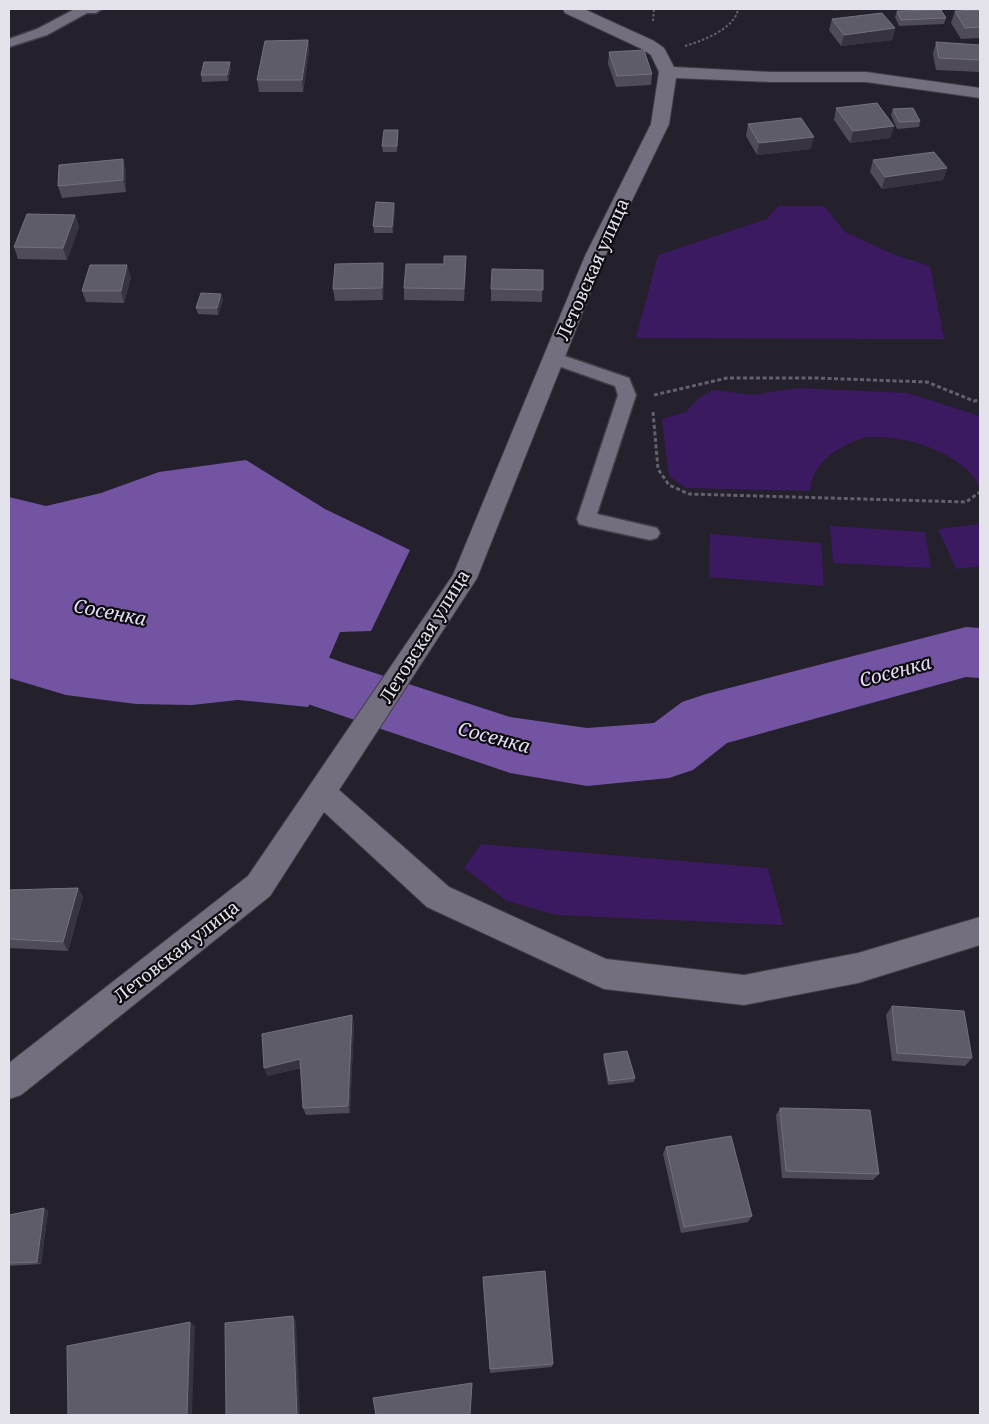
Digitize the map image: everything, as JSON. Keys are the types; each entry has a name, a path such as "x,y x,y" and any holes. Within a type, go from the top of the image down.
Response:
{"street":[{"path":"571,9 648,45 658,52 668,72 771,77 866,77 980,93"},
{"name":"Летовская улица","path":"9,1083 259,886 323,793 442,612 464,578 595,256 660,124 668,72"},
{"path":"323,793 438,897 604,974 744,990 858,968 980,931"}],"lane":[{"path":"9,43 42,32 84,9 96,9"},
{"path":"554,358 623,382 627,395 586,519 650,533"}],"path":[{"path":"658,52 699,43 720,33 738,12 738,9"},
{"path":"624,386 651,396 727,378 816,378 927,382 974,401 980,400"},
{"path":"651,396 658,469 669,485 689,494 966,502 980,492"}],"shaded area":[{"path":"778,206 824,206 845,232 895,255 930,266 944,339 636,338 658,255 767,219"},
{"path":"798,388 908,393 980,416 980,486 971,474 947,455 917,443 886,437 871,437 857,440 830,455 821,463 815,473 810,491 686,488 669,476 662,419 686,412 699,398 713,390 753,395"},
{"path":"980,524 980,566 956,569 938,529"},
{"path":"830,526 925,532 931,568 833,563"},
{"path":"710,534 821,543 824,586 709,577"},
{"path":"481,844 768,868 783,925 556,915 507,901 464,868"}],"water":[{"path":"246,460 325,509 410,550 371,631 340,632 308,707 238,700 192,705 136,704 66,695 9,678 9,497 46,506 101,493 159,472"}],"building":[{"path":"941,10 946,18 901,20 897,11"},
{"path":"980,10 980,27 965,28 955,11"},
{"path":"882,13 895,28 844,35 832,19"},
{"path":"308,40 302,80 257,80 265,41"},
{"path":"936,42 980,45 980,60 939,58"},
{"path":"644,50 652,74 617,76 609,52"},
{"path":"204,62 230,62 227,75 201,75"},
{"path":"877,103 894,126 853,131 836,108"},
{"path":"913,108 920,121 899,122 893,109"},
{"path":"801,118 814,137 759,143 748,124"},
{"path":"384,130 398,130 397,146 382,146"},
{"path":"934,152 947,168 885,177 873,160"},
{"path":"123,159 123,180 58,186 59,165"},
{"path":"376,202 394,203 392,227 373,226"},
{"path":"27,214 75,215 63,248 14,247"},
{"path":"444,256 466,256 464,289 404,288 406,264 444,264"},
{"path":"383,263 382,288 333,289 335,264"},
{"path":"90,265 127,265 121,291 82,291"},
{"path":"492,269 543,270 543,290 491,289"},
{"path":"201,293 221,294 217,308 196,308"},
{"path":"78,888 63,942 9,939 9,890"},
{"path":"892,1006 964,1011 972,1058 897,1053"},
{"path":"352,1015 348,1106 303,1108 300,1059 264,1068 262,1034"},
{"path":"627,1051 635,1078 609,1081 604,1054"},
{"path":"780,1108 870,1110 879,1174 786,1171"},
{"path":"731,1136 752,1216 684,1227 666,1147"},
{"path":"44,1208 37,1262 9,1263 9,1215"},
{"path":"545,1271 553,1364 490,1369 483,1277"},
{"path":"293,1316 297,1415 226,1415 225,1323"},
{"path":"190,1322 187,1415 68,1415 67,1346"},
{"path":"472,1383 470,1415 376,1415 373,1398"}],"waterway":[{"name":"Сосенка","path":"234,648 325,683 510,745 587,757 669,750 706,721 966,652 980,653"}]}
